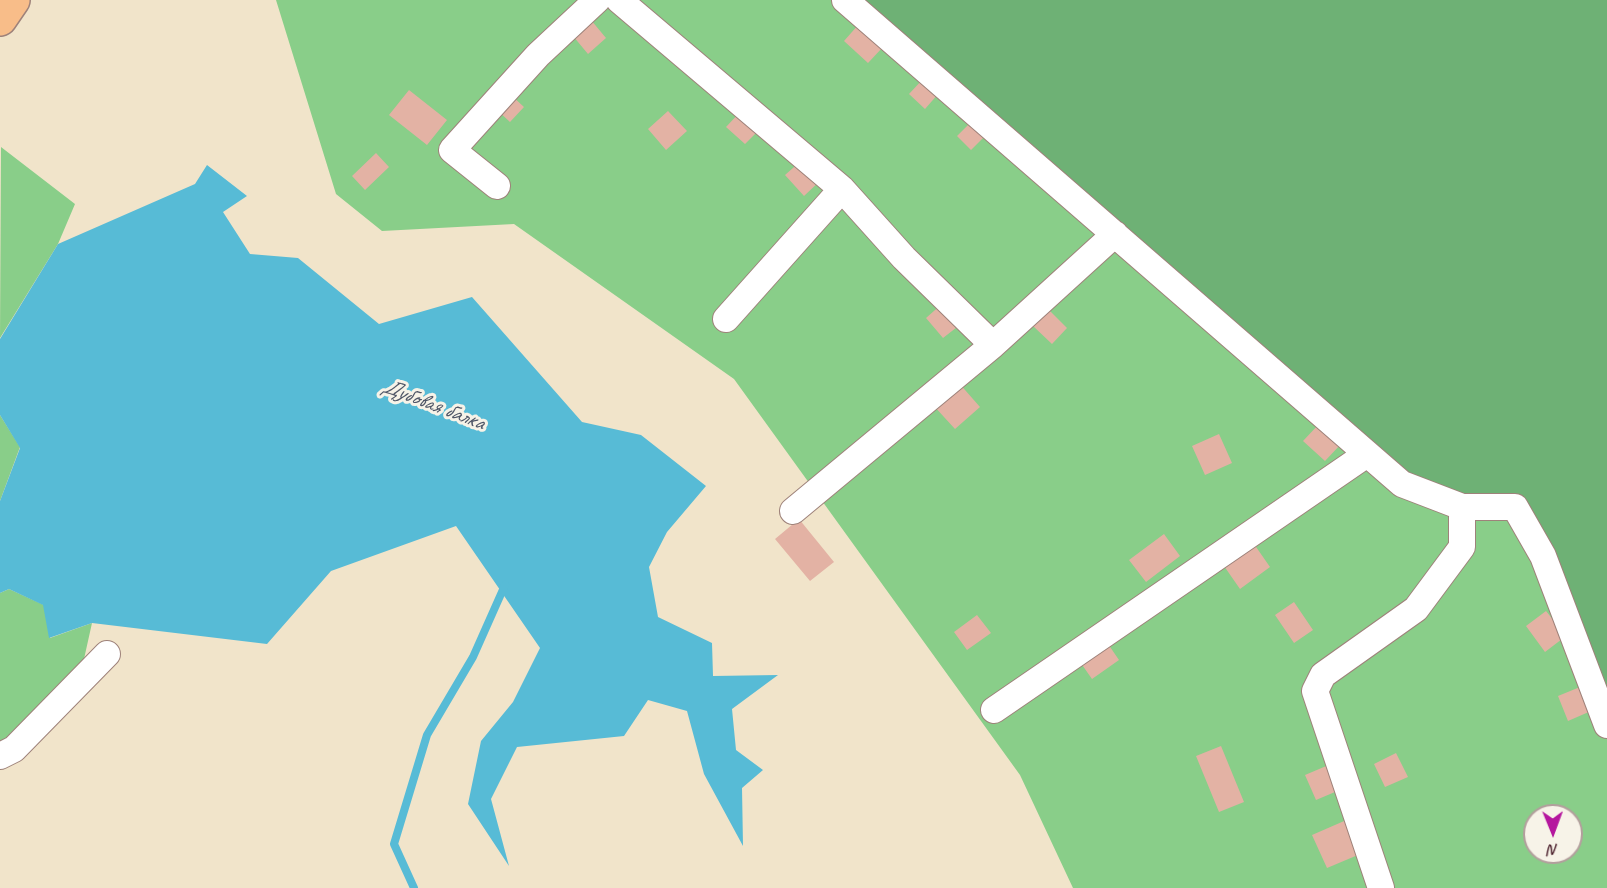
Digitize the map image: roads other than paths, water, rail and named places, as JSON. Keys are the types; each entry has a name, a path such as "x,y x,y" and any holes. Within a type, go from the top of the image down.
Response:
{"highway":[{"path":"0,19 13,0"}],"street":[{"path":"497,186 452,150 538,55 597,0"},
{"path":"619,0 842,189 904,258 993,345"},
{"path":"845,0 1402,484 1462,507 1515,507 1543,555 1607,725"},
{"path":"726,319 842,189"},
{"path":"793,511 993,345 1115,234"},
{"path":"994,710 1368,454"},
{"path":"1381,888 1315,691 1323,675 1416,609 1462,546 1462,507"},
{"path":"0,756 14,749 107,654"}],"water":[{"path":"207,165 247,196 223,212 250,254 298,258 379,324 472,297 582,422 641,435 706,486 667,532 649,567 658,617 712,643 713,676 778,675 732,709 736,750 763,770 742,788 743,846 704,774 687,711 648,700 624,736 517,747 491,799 509,866 468,804 481,741 513,702 540,648 456,526 331,571 267,644 92,623 49,638 43,605 9,589 0,593 0,501 20,448 0,415 0,339 58,244 195,184"}],"waterway":[{"name":"Дубовая балка","path":"414,888 394,844 427,735 473,657 505,585"}]}
